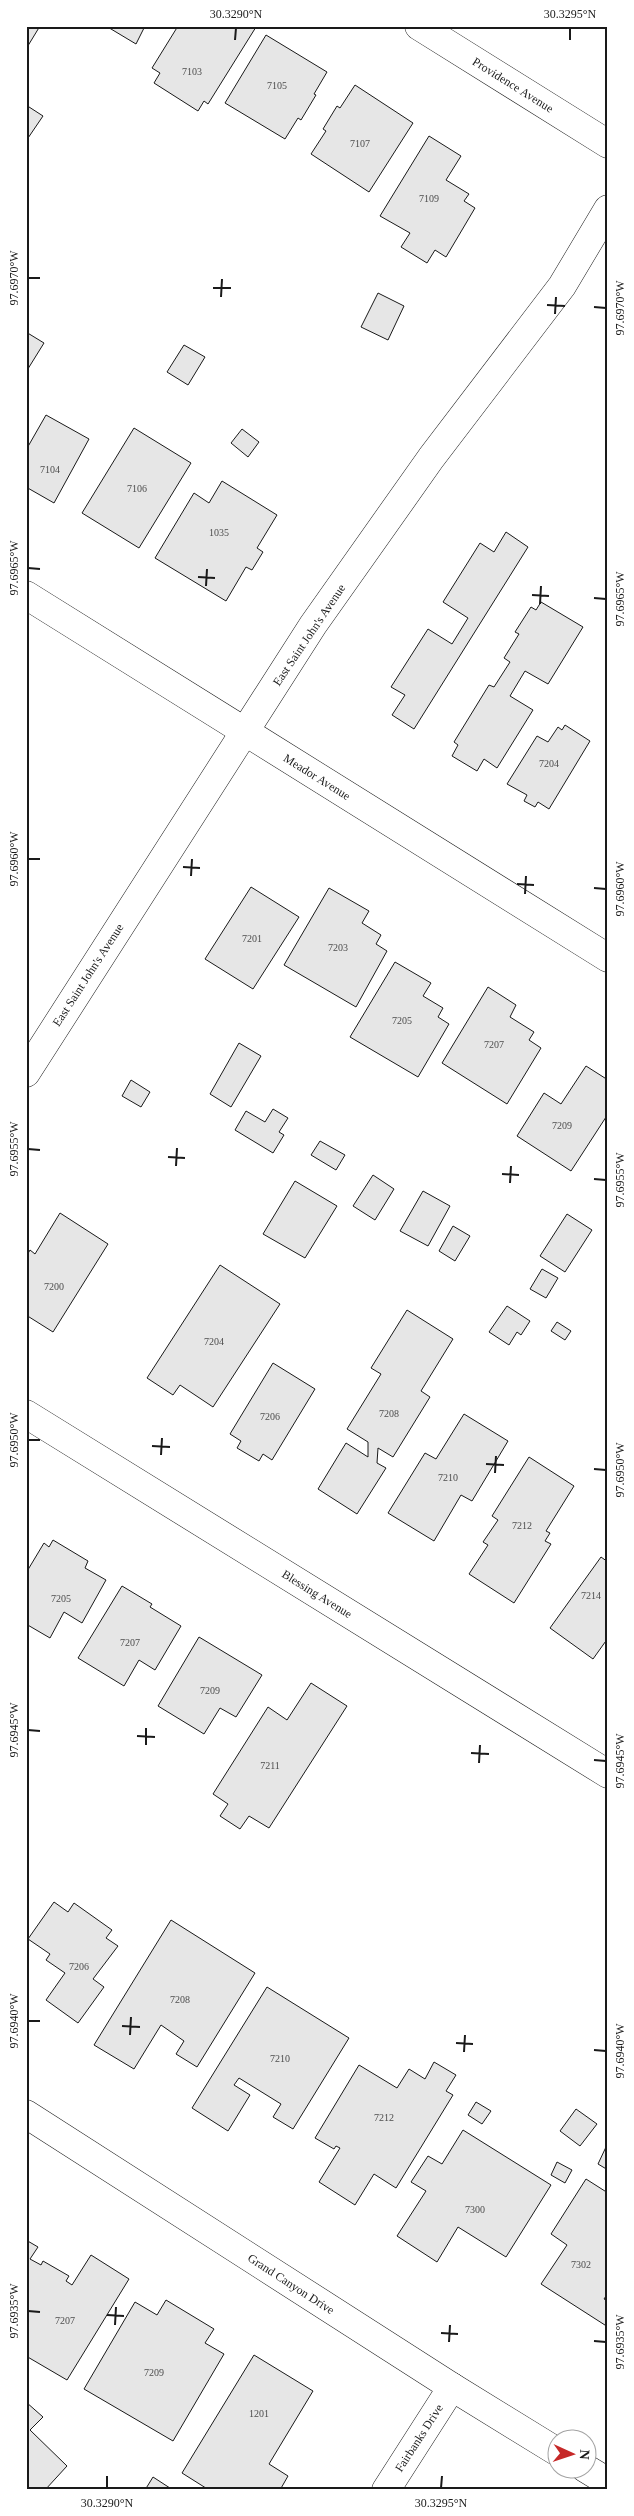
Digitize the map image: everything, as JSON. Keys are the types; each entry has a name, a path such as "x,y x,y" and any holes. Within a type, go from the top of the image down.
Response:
{"street":[{"name":"Providence Avenue","path":"419,26 608,144"},
{"name":"East Saint John's Avenue","path":"26,1073 313,625 431,458 562,286 608,209"},
{"name":"Meador Avenue","path":"26,595 608,958"},
{"name":"Blessing Avenue","path":"26,1414 608,1774"},
{"name":"Grand Canyon Drive","path":"26,2114 452,2388 546,2445"},
{"name":"Fairbanks Drive","path":"386,2490 452,2388"},
{"path":"596,2475 608,2482"}],"building":[{"path":"26,26 40,26 26,49"},
{"path":"106,26 145,26 136,44"},
{"path":"178,26 256,27 208,104 204,101 198,111 154,83 160,73 152,68"},
{"path":"266,35 327,72 301,120 298,118 285,139 225,103"},
{"path":"355,85 413,123 369,192 311,154 326,131 323,129 337,106 340,108"},
{"path":"26,105 43,116 26,141"},
{"path":"429,136 461,156 446,180 469,194 464,201 475,208 446,257 435,250 427,263 401,247 410,233 380,216"},
{"path":"378,293 404,306 388,340 361,327"},
{"path":"26,332 44,343 26,372"},
{"path":"184,345 205,357 188,385 167,372"},
{"path":"46,415 89,439 54,503 26,487 26,450"},
{"path":"134,428 191,463 139,548 82,513"},
{"path":"242,429 259,442 248,457 231,443"},
{"path":"222,481 277,515 257,548 263,552 252,570 246,567 226,601 155,558 194,493 209,503"},
{"path":"506,532 528,547 414,729 392,715 405,695 391,687 428,629 452,644 468,618 443,602 480,543 494,552"},
{"path":"541,602 583,627 548,684 525,671 510,696 533,710 497,768 484,759 477,771 452,756 458,745 454,742 489,685 494,687 510,662 504,658 519,634 515,632 531,607 536,610"},
{"path":"565,725 590,741 549,809 538,802 535,807 524,801 527,795 507,784 537,736 548,742 558,727 562,730"},
{"path":"251,887 299,917 253,989 205,959"},
{"path":"329,888 369,911 362,923 381,935 376,944 387,951 356,1007 284,965"},
{"path":"395,962 431,983 423,996 443,1008 438,1017 449,1024 418,1077 350,1037"},
{"path":"488,987 516,1005 510,1017 534,1032 529,1040 541,1048 507,1104 442,1063"},
{"path":"239,1043 261,1056 231,1107 210,1094"},
{"path":"586,1066 608,1080 608,1114 571,1171 517,1136 544,1093 561,1104"},
{"path":"131,1080 150,1092 141,1107 122,1096"},
{"path":"273,1109 288,1118 279,1132 284,1135 273,1153 235,1130 246,1111 265,1122"},
{"path":"320,1141 345,1155 336,1170 311,1155"},
{"path":"373,1175 394,1189 375,1220 353,1206"},
{"path":"295,1181 337,1206 305,1258 263,1234"},
{"path":"423,1191 450,1206 428,1246 400,1231"},
{"path":"60,1213 108,1244 53,1332 26,1315 26,1257 30,1250 35,1254"},
{"path":"567,1214 592,1230 565,1272 540,1256"},
{"path":"453,1226 470,1236 455,1261 439,1251"},
{"path":"220,1265 280,1304 213,1407 180,1385 173,1395 147,1378"},
{"path":"542,1269 558,1278 546,1298 530,1289"},
{"path":"507,1306 530,1321 521,1335 517,1332 509,1345 489,1332"},
{"path":"407,1310 453,1339 421,1391 430,1397 393,1457 378,1448 377,1463 386,1468 357,1514 318,1489 346,1443 368,1457 368,1442 347,1429 381,1374 371,1368"},
{"path":"557,1322 571,1331 565,1340 551,1331"},
{"path":"273,1363 315,1389 272,1460 263,1454 259,1461 237,1448 241,1441 230,1434"},
{"path":"464,1414 508,1441 472,1501 461,1495 434,1541 388,1513 425,1453 436,1459"},
{"path":"529,1457 574,1486 546,1531 550,1533 545,1541 551,1544 514,1603 469,1574 488,1545 483,1542 498,1520 492,1516"},
{"path":"53,1540 88,1561 85,1568 106,1580 82,1623 64,1612 50,1638 26,1624 26,1573 44,1543 49,1547"},
{"path":"601,1557 608,1562 608,1638 593,1659 550,1628"},
{"path":"122,1586 152,1604 150,1607 181,1626 155,1670 139,1660 124,1686 78,1658"},
{"path":"199,1637 262,1675 236,1717 220,1708 204,1734 158,1706"},
{"path":"311,1683 347,1706 269,1828 249,1816 240,1829 220,1816 228,1804 213,1794 268,1707 287,1720"},
{"path":"54,1902 68,1912 74,1903 112,1930 106,1938 118,1946 93,1979 104,1987 78,2023 46,2000 65,1973 46,1960 50,1954 28,1939"},
{"path":"171,1920 255,1973 197,2067 176,2054 184,2041 161,2025 134,2069 94,2045"},
{"path":"267,1987 349,2038 293,2129 273,2117 281,2104 239,2078 234,2085 250,2095 228,2131 192,2108"},
{"path":"434,2062 456,2075 446,2091 453,2095 396,2188 374,2174 355,2205 319,2182 340,2148 336,2146 334,2149 315,2138 359,2065 397,2088 409,2069 425,2079"},
{"path":"476,2102 491,2111 482,2124 468,2115"},
{"path":"576,2109 597,2124 580,2146 560,2131"},
{"path":"463,2130 551,2185 506,2257 458,2227 437,2262 397,2236 426,2191 411,2182 428,2156 442,2164"},
{"path":"606,2147 608,2148 608,2170 598,2164"},
{"path":"557,2162 572,2170 565,2183 551,2175"},
{"path":"586,2179 608,2193 608,2293 604,2299 608,2301 608,2327 541,2284 567,2245 551,2234"},
{"path":"26,2240 38,2247 30,2259 41,2265 43,2261 69,2276 66,2281 72,2285 91,2255 129,2279 67,2380 26,2356"},
{"path":"166,2300 214,2329 205,2343 224,2354 173,2441 84,2389 135,2302 157,2315"},
{"path":"254,2355 313,2391 269,2464 288,2476 280,2490 209,2490 182,2473"},
{"path":"26,2402 43,2417 30,2430 67,2466 45,2490 26,2490"},
{"path":"153,2477 173,2490 145,2490"}]}
